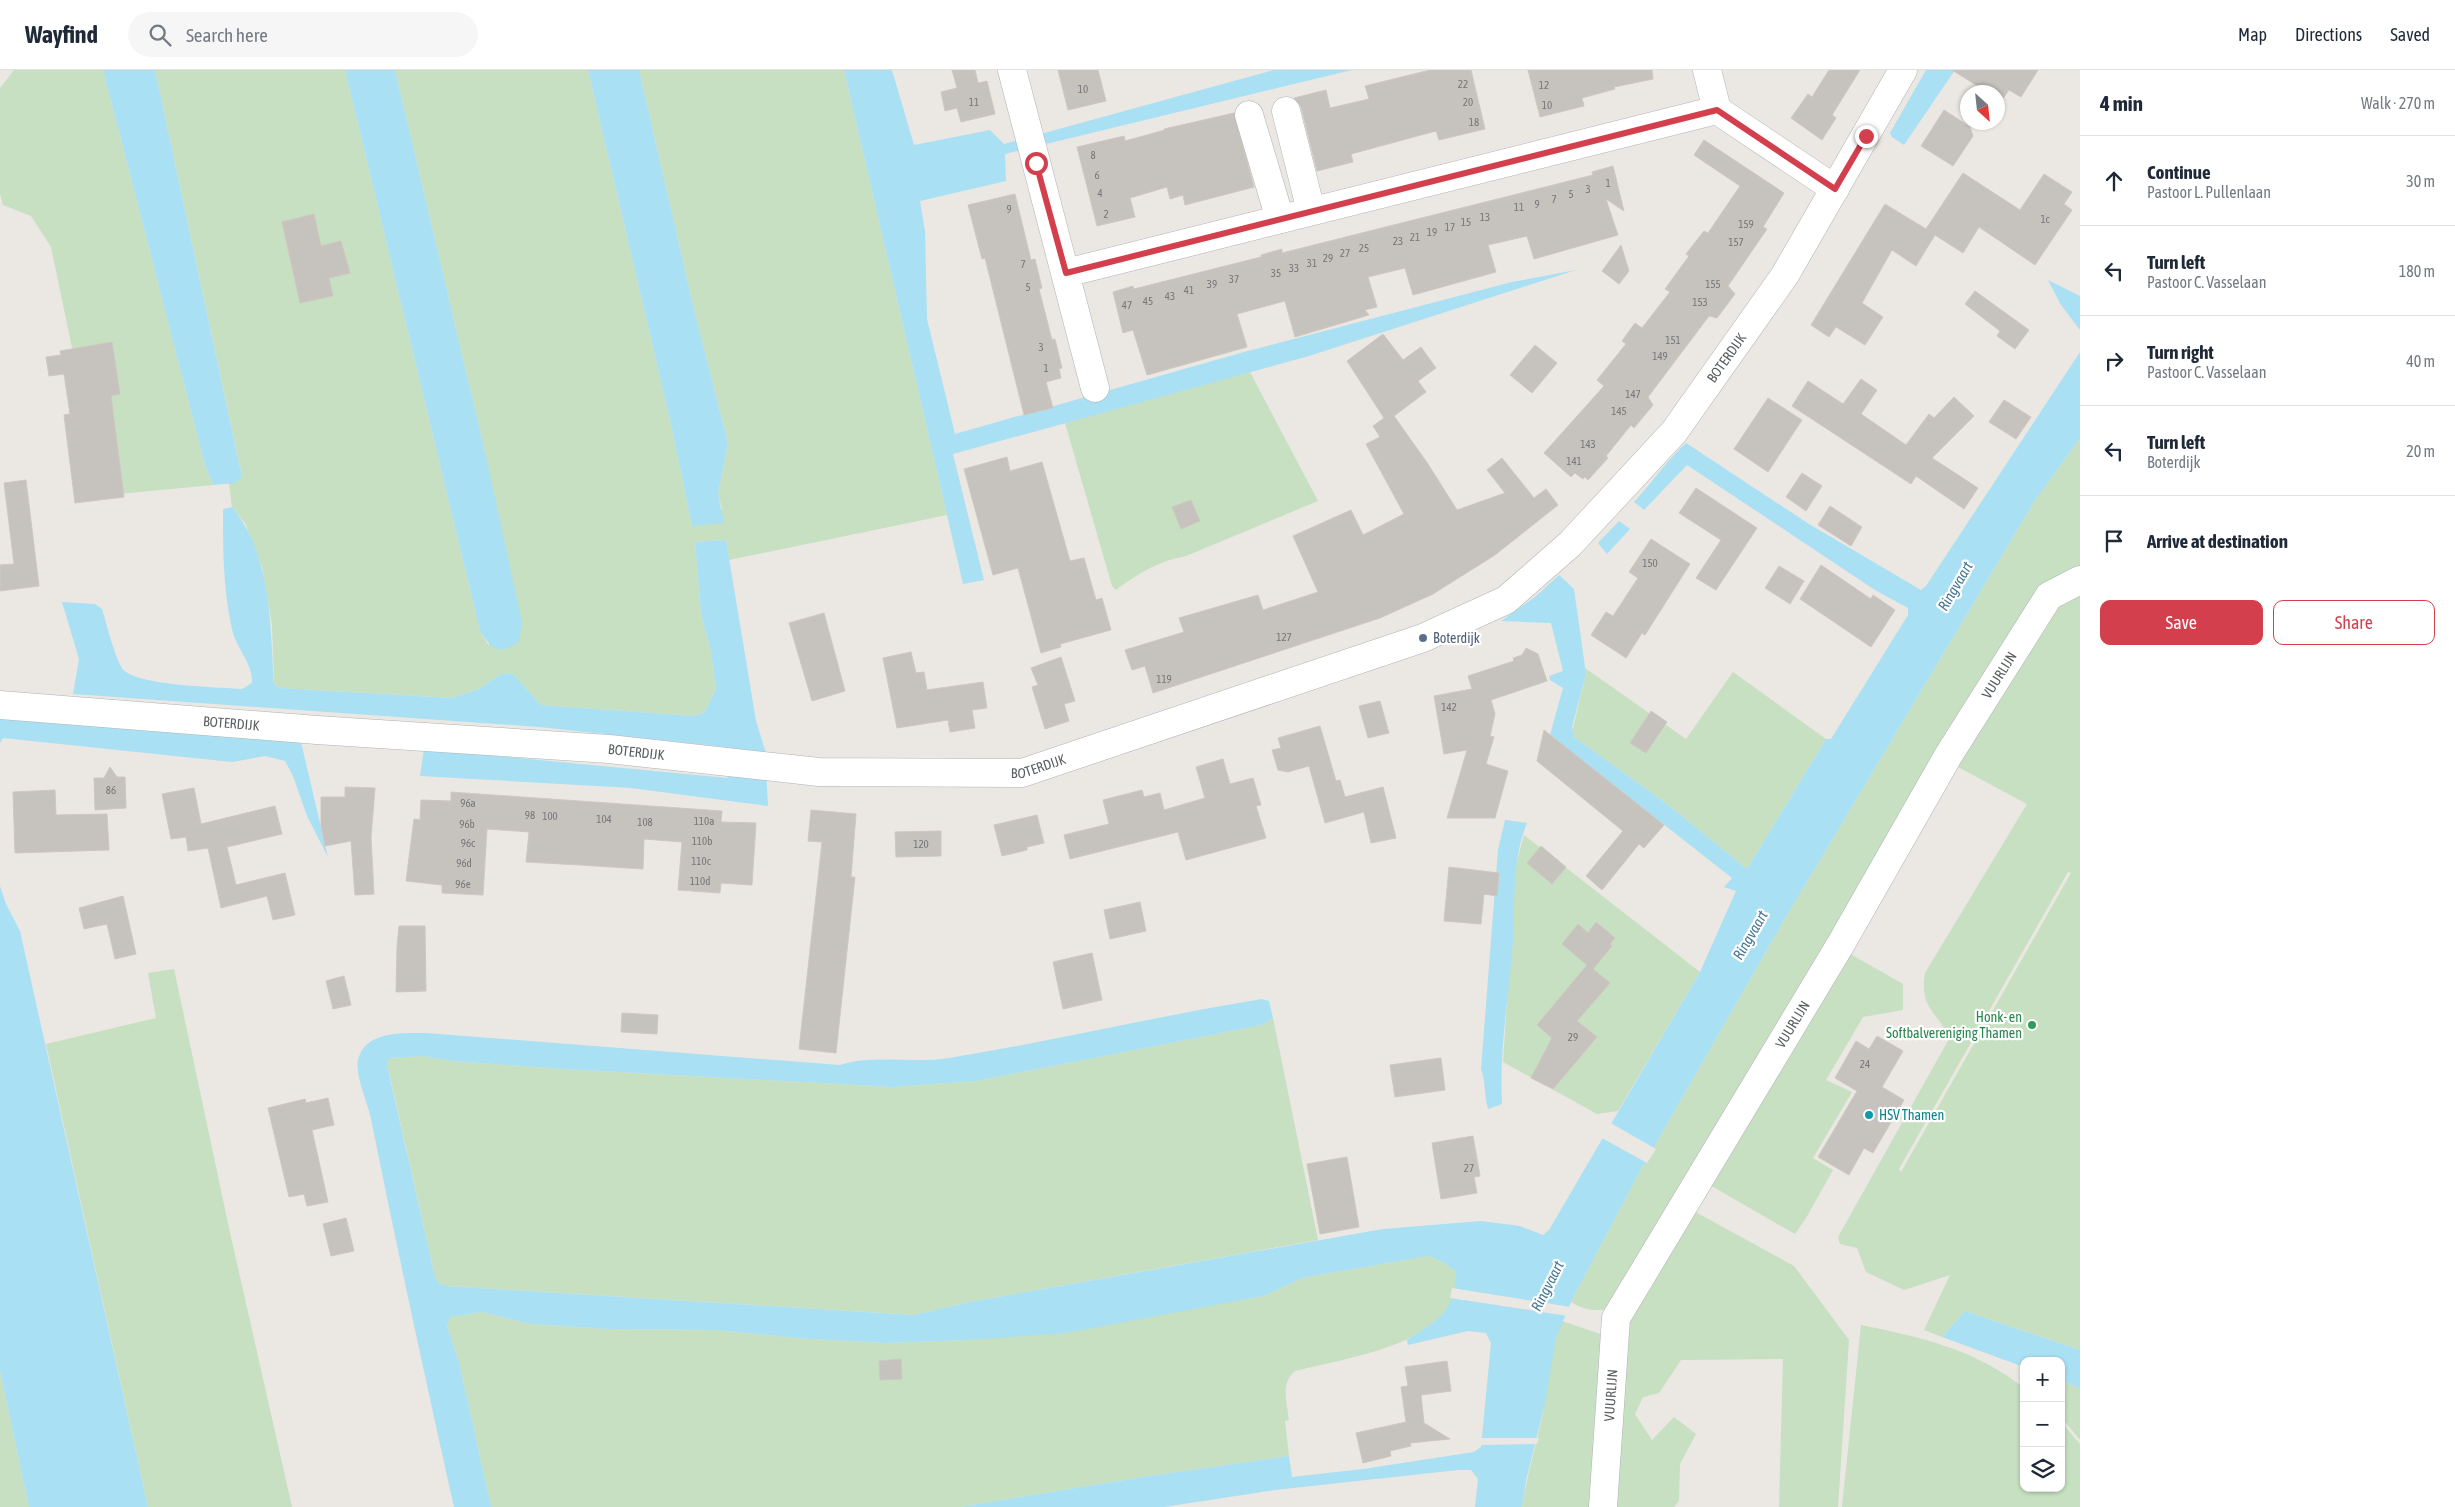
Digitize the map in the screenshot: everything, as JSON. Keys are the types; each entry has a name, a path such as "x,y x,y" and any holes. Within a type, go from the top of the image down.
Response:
{"street":[{"path":"1012,70 1095,388"},
{"path":"1707,70 1717,110 1835,189"},
{"name":"BOTERDIJK","path":"0,705 317,730 609,748 818,772 1022,773 1423,638 1506,600 1570,544 1674,432 1784,276 1903,70"},
{"path":"1066,273 1717,110"},
{"path":"1286,111 1310,211"},
{"path":"1250,115 1280,219"},
{"name":"VUURLIJN","path":"1603,1507 1616,1318 1842,942 1954,747 2049,596 2080,580"}],"green space":[{"path":"14,70 103,70 205,465 213,485 118,494 85,410 51,247 31,216 3,205 0,194 0,88"},
{"path":"155,70 345,70 480,631 489,646 485,452 395,70 588,70 671,424 692,526 722,509 718,494 728,443 696,318 639,70 844,70 947,515 729,560 726,540 695,542 701,614 710,647 716,688 705,712 693,716 541,705 512,673 501,674 479,689 452,698 280,688 274,684 272,625 262,567 245,523 232,507 229,483 236,483 242,476"},
{"path":"1250,372 1318,501 1186,556 1158,564 1116,590 1112,586 1065,423"},
{"path":"2080,438 2080,569 1613,1309 1591,1310 1576,1305 1571,1302 1639,1173 1783,922 2034,502"},
{"path":"2080,590 2080,1350 1965,1311 1942,1337 1924,1330 1950,1275 1904,1290 1866,1272 1857,1248 1840,1244 1838,1237 1949,1039 1945,1029 1927,1003 1924,986 1925,973 2027,804 1956,766 2056,605","holes":["2068,872 2071,873 1901,1172 1899,1169"]},
{"path":"1585,668 1686,739 1733,672 1826,739 1747,869 1667,804 1574,737 1572,732 1586,674"},
{"path":"1524,835 1700,972 1618,1111 1597,1114 1503,1062 1516,865"},
{"path":"1845,951 1903,984 1903,1010 1863,1017 1826,1080 1852,1092 1813,1158 1833,1170 1795,1234 1708,1184"},
{"path":"174,969 229,1228 292,1507 148,1507 46,1044 156,1018 148,973"},
{"path":"1273,1018 1318,1240 970,1302 914,1315 446,1286 439,1283 435,1277 387,1063 390,1058 421,1056 452,1061 564,1069 892,1087 976,1081 1262,1025"},
{"path":"1690,1209 1794,1266 1849,1340 1838,1507 1779,1507 1783,1359 1681,1360 1659,1393 1643,1397 1635,1414 1652,1440 1674,1417 1696,1434 1680,1464 1679,1501 1674,1507 1612,1507 1626,1320"},
{"path":"1428,1256 1443,1262 1455,1271 1454,1293 1450,1305 1438,1319 1422,1331 1402,1341 1380,1350 1295,1371 1287,1381 1286,1387 1289,1420 1285,1421 1289,1456 1149,1476 960,1507 491,1507 459,1362 447,1326 449,1317 482,1312 530,1324 608,1329 716,1330 796,1338 886,1343 968,1340 1264,1296 1302,1278"},
{"path":"1562,1321 1606,1336 1596,1507 1522,1507 1542,1417 1557,1334"},
{"path":"1861,1325 1904,1334 1946,1346 1986,1363 2020,1385 2020,1492 2065,1492 2065,1427 2080,1444 2080,1507 1842,1507"},
{"path":"0,1371 29,1507 0,1507"},
{"path":"2065,1382 2080,1388 2080,1440 2065,1422"}],"water":[{"path":"103,70 155,70 242,477 236,483 213,485 205,465"},
{"path":"345,70 395,70 485,452 522,622 519,641 506,648 497,649 492,646 480,631"},
{"path":"588,70 639,70 696,318 728,443 718,494 724,523 692,526 671,424"},
{"path":"844,70 892,70 914,145 990,130 1004,144 1274,70 1352,70 1005,154 1006,181 920,201 925,231 927,319 955,434 1244,352 1512,282 1576,270 1309,356 953,454 984,580 963,584"},
{"path":"1926,70 1955,70 1904,145 1892,137 1890,133"},
{"path":"2048,280 2080,296 2080,330 2061,305"},
{"name":"Ringvaart","path":"2080,352 2080,438 2034,502 1783,922 1639,1173 1571,1302 1556,1338 1545,1403 1526,1481 1522,1507 1475,1507 1478,1479 1471,1470 1458,1470 1275,1490 1164,1507 960,1507 1149,1476 1289,1456 1292,1477 1363,1469 1474,1452 1481,1447 1491,1343 1486,1333 1468,1331 1408,1345 1407,1340 1427,1327 1443,1313 1449,1306 1453,1296 1455,1271 1443,1262 1428,1256 1302,1278 1264,1296 1066,1333 968,1340 886,1343 796,1338 716,1330 608,1329 530,1324 482,1312 450,1317 447,1326 459,1362 491,1507 454,1507 371,1119 358,1074 358,1060 362,1050 368,1043 386,1035 426,1033 840,1065 866,1060 935,1060 949,1058 1262,999 1269,1001 1273,1018 1262,1025 976,1081 892,1087 564,1069 452,1061 421,1056 390,1058 387,1063 435,1277 439,1283 446,1286 914,1315 970,1302 1383,1229 1481,1221 1520,1226 1543,1235 1549,1230 1700,972 1736,891 1724,887 1732,878 1550,735 1563,688 1550,680 1549,676 1563,671 1551,623 1501,621 1535,597 1559,575 1574,589 1586,674 1572,727 1574,737 1667,804 1747,869 1826,739 1831,739 1908,615 1908,608 1875,590 1687,465 1644,510 1634,502 1686,443 1809,524 1921,590 1926,586"},
{"path":"232,507 245,526 255,547 262,569 270,615 274,684 280,688 452,698 479,689 501,674 512,673 541,705 693,716 705,712 716,688 710,647 701,614 695,542 726,540 756,721 765,750 768,806 631,788 420,776 424,749 728,778 725,747 539,727 73,694 79,659 62,602 95,604 102,609 113,648 122,668 129,674 159,682 197,686 242,689 252,683 250,669 232,629 225,584 223,509"},
{"path":"1619,521 1630,529 1607,554 1598,543"},
{"path":"0,718 301,742 328,857 307,816 293,776 285,761 265,756 232,762 3,738 0,743"},
{"path":"1505,820 1527,823 1519,851 1515,881 1513,940 1502,1063 1502,1104 1488,1109 1481,1069 1498,850"},
{"path":"0,886 6,904 20,931 148,1507 29,1507 0,1371"},
{"path":"1965,1311 2080,1350 2080,1388 2065,1382 2065,1357 2020,1357 2020,1366 1942,1337"}],"pier":[{"path":"1609,1122 1656,1149 1647,1163 1600,1137"},
{"path":"1452,1288 1571,1307 1568,1316 1450,1298"},
{"path":"1479,1438 1539,1438 1537,1444 1479,1445"}],"building":[{"path":"952,70 975,70 978,83 987,81 995,114 961,122 957,108 945,111 941,92 957,88"},
{"path":"1058,70 1098,70 1106,101 1068,110"},
{"path":"1430,70 1471,70 1485,129 1439,140 1436,131 1351,154 1353,162 1317,171 1301,107 1294,98 1326,90 1330,108 1369,99 1365,86"},
{"path":"1528,70 1652,70 1653,79 1614,87 1615,89 1582,98 1584,106 1540,117"},
{"path":"1829,70 1860,70 1832,115 1836,118 1822,140 1791,118 1808,94 1812,97"},
{"path":"1952,70 2038,70 2021,97 2009,90 2005,96 2005,85 1976,85"},
{"path":"1944,110 1960,120 1960,130 1971,130 1973,136 1953,166 1921,146"},
{"path":"1234,113 1254,187 1185,205 1183,195 1170,199 1167,187 1130,198 1135,217 1097,226 1077,147 1124,136 1125,141 1164,129"},
{"path":"1704,140 1784,193 1763,227 1767,229 1728,286 1735,294 1717,318 1709,316 1648,397 1653,405 1634,428 1631,425 1606,456 1608,458 1588,480 1575,473 1571,477 1544,453 1604,386 1597,380 1626,344 1622,341 1635,323 1642,328 1670,292 1665,289 1689,256 1686,254 1704,231 1708,233 1740,186 1694,155"},
{"path":"1613,166 1624,211 1606,199 1618,235 1534,259 1527,236 1488,245 1496,272 1413,295 1405,268 1368,277 1377,307 1365,310 1369,315 1295,337 1285,301 1237,314 1247,347 1147,375 1133,330 1123,333 1113,292 1133,286 1134,289 1261,257 1261,255 1282,249 1282,253 1593,175 1592,172"},
{"path":"1963,173 2020,210 2044,174 2072,192 2064,204 2072,210 2035,265 1979,227 1963,253 1935,235 1916,266 1892,250 1862,303 1883,317 1865,345 1836,327 1829,337 1811,325 1885,204 1926,229"},
{"path":"1015,194 1031,260 1035,259 1042,288 1039,289 1052,340 1055,339 1062,368 1059,369 1061,378 1046,382 1053,408 1024,415 985,258 982,259 968,205"},
{"path":"314,214 321,246 341,241 350,273 329,278 333,296 300,303 282,222"},
{"path":"1621,245 1629,271 1619,284 1602,271"},
{"path":"1975,291 2029,330 2015,349 1997,336 2000,331 1965,304"},
{"path":"1383,334 1403,360 1421,347 1436,368 1418,381 1426,392 1394,416 1428,464 1457,510 1505,493 1487,470 1502,458 1534,498 1546,489 1558,505 1495,555 1433,594 1380,618 1153,693 1145,666 1132,670 1125,650 1184,632 1179,618 1258,595 1263,610 1318,592 1293,536 1351,510 1363,535 1404,514 1366,444 1380,437 1373,426 1384,418 1347,361"},
{"path":"112,342 120,394 111,396 124,497 75,503 64,415 70,414 64,374 49,376 46,357 61,355 60,351"},
{"path":"1535,345 1557,363 1532,393 1510,375"},
{"path":"1861,379 1877,390 1861,414 1906,445 1929,414 1934,418 1954,397 1974,416 1932,458 1978,488 1964,509 1916,476 1911,484 1792,406 1808,381 1843,404"},
{"path":"1768,398 1802,420 1768,472 1734,449"},
{"path":"2004,400 2031,417 2016,439 1989,422"},
{"path":"1007,457 1010,471 1042,462 1070,561 1084,558 1096,600 1102,598 1111,630 1060,644 1061,647 1041,653 1018,568 993,575 964,469"},
{"path":"1802,473 1822,486 1806,511 1786,497"},
{"path":"26,480 39,586 0,591 0,565 14,564 4,483"},
{"path":"1696,488 1757,528 1716,590 1696,578 1721,540 1679,513"},
{"path":"1191,500 1200,521 1181,529 1172,507"},
{"path":"1830,506 1862,527 1851,546 1818,525"},
{"path":"1651,539 1690,564 1645,635 1642,633 1626,658 1591,635 1606,612 1613,616 1638,578 1629,572"},
{"path":"1821,565 1871,599 1873,595 1895,610 1871,647 1800,599"},
{"path":"1779,566 1804,581 1790,604 1765,588"},
{"path":"824,613 845,691 812,701 789,623"},
{"path":"1526,648 1538,654 1547,681 1491,700 1495,714 1490,736 1494,737 1486,764 1508,771 1495,818 1447,818 1467,750 1444,754 1434,696 1472,689 1468,676 1514,661 1513,658 1522,655"},
{"path":"911,652 916,673 924,672 927,690 983,682 987,708 972,710 975,728 950,732 948,720 897,728 883,658"},
{"path":"1061,657 1075,701 1064,704 1069,721 1045,729 1032,687 1038,685 1031,668"},
{"path":"1380,701 1389,733 1368,738 1359,706"},
{"path":"1651,711 1667,722 1646,753 1630,743"},
{"path":"1320,726 1336,781 1340,780 1345,797 1383,787 1396,838 1371,843 1364,812 1325,823 1309,766 1288,772 1278,770 1272,750 1281,748 1278,738"},
{"path":"1544,730 1664,825 1644,848 1639,844 1602,890 1586,876 1623,831 1537,761"},
{"path":"1223,759 1230,784 1253,778 1261,805 1256,806 1266,838 1186,860 1178,832 1070,859 1064,835 1109,824 1103,800 1142,790 1144,797 1160,793 1164,810 1205,798 1196,767"},
{"path":"110,767 117,777 125,777 126,808 95,810 94,778 104,778"},
{"path":"345,787 375,788 371,837 374,894 355,895 351,841 325,846 321,825 321,797 345,797"},
{"path":"194,788 201,824 275,806 282,834 227,847 236,885 285,873 295,915 273,920 267,896 221,908 208,848 188,851 186,837 171,839 162,794"},
{"path":"55,790 56,815 107,814 109,850 15,853 13,792"},
{"path":"451,792 722,811 721,822 756,823 752,885 721,883 720,893 678,890 682,842 644,839 643,869 526,862 529,832 487,829 483,895 442,893 442,885 406,881 414,819 420,820 421,800 451,801"},
{"path":"811,810 856,814 851,877 855,877 836,1053 799,1049 822,842 808,841"},
{"path":"1037,815 1044,843 1027,847 1027,850 1002,856 994,825"},
{"path":"941,831 941,856 896,857 895,832"},
{"path":"1541,846 1566,867 1552,884 1527,863"},
{"path":"1449,867 1499,873 1497,896 1484,894 1481,924 1444,921"},
{"path":"123,896 136,954 115,959 107,924 84,929 79,908"},
{"path":"1140,902 1146,931 1110,939 1104,910"},
{"path":"1596,922 1615,938 1610,944 1612,946 1593,969 1610,983 1577,1021 1597,1037 1553,1089 1531,1078 1552,1038 1537,1025 1587,965 1562,944 1578,924 1588,933"},
{"path":"399,926 425,926 426,991 396,992"},
{"path":"1092,953 1102,1000 1063,1009 1053,962"},
{"path":"344,976 351,1005 333,1009 326,981"},
{"path":"622,1013 658,1015 657,1034 621,1032"},
{"name":"HSV Thamen","path":"1877,1036 1903,1051 1882,1087 1904,1100 1873,1153 1864,1148 1849,1175 1818,1157 1857,1091 1835,1078 1856,1041 1869,1049"},
{"path":"1441,1058 1445,1090 1395,1097 1390,1065"},
{"path":"328,1098 334,1125 312,1130 328,1202 307,1206 304,1194 289,1197 268,1108 305,1099 306,1103"},
{"path":"1473,1136 1480,1176 1474,1177 1477,1193 1441,1199 1432,1143"},
{"path":"1347,1157 1359,1227 1320,1234 1307,1164"},
{"path":"346,1218 354,1251 331,1256 323,1224"},
{"path":"901,1359 902,1379 880,1380 879,1361"},
{"path":"1447,1361 1451,1391 1421,1395 1424,1423 1450,1439 1410,1443 1411,1446 1390,1451 1391,1456 1363,1463 1356,1433 1406,1422 1401,1387 1408,1386 1405,1367"}],"place":[{"name":"Boterdijk","path":"1423,638"},
{"name":"Honk- en Softbalvereniging Thamen","path":"2032,1025"},
{"name":"HSV Thamen","path":"1869,1115"}],"route":[{"path":"1036,163 1066,273 1717,110 1835,189 1866,136"}]}
